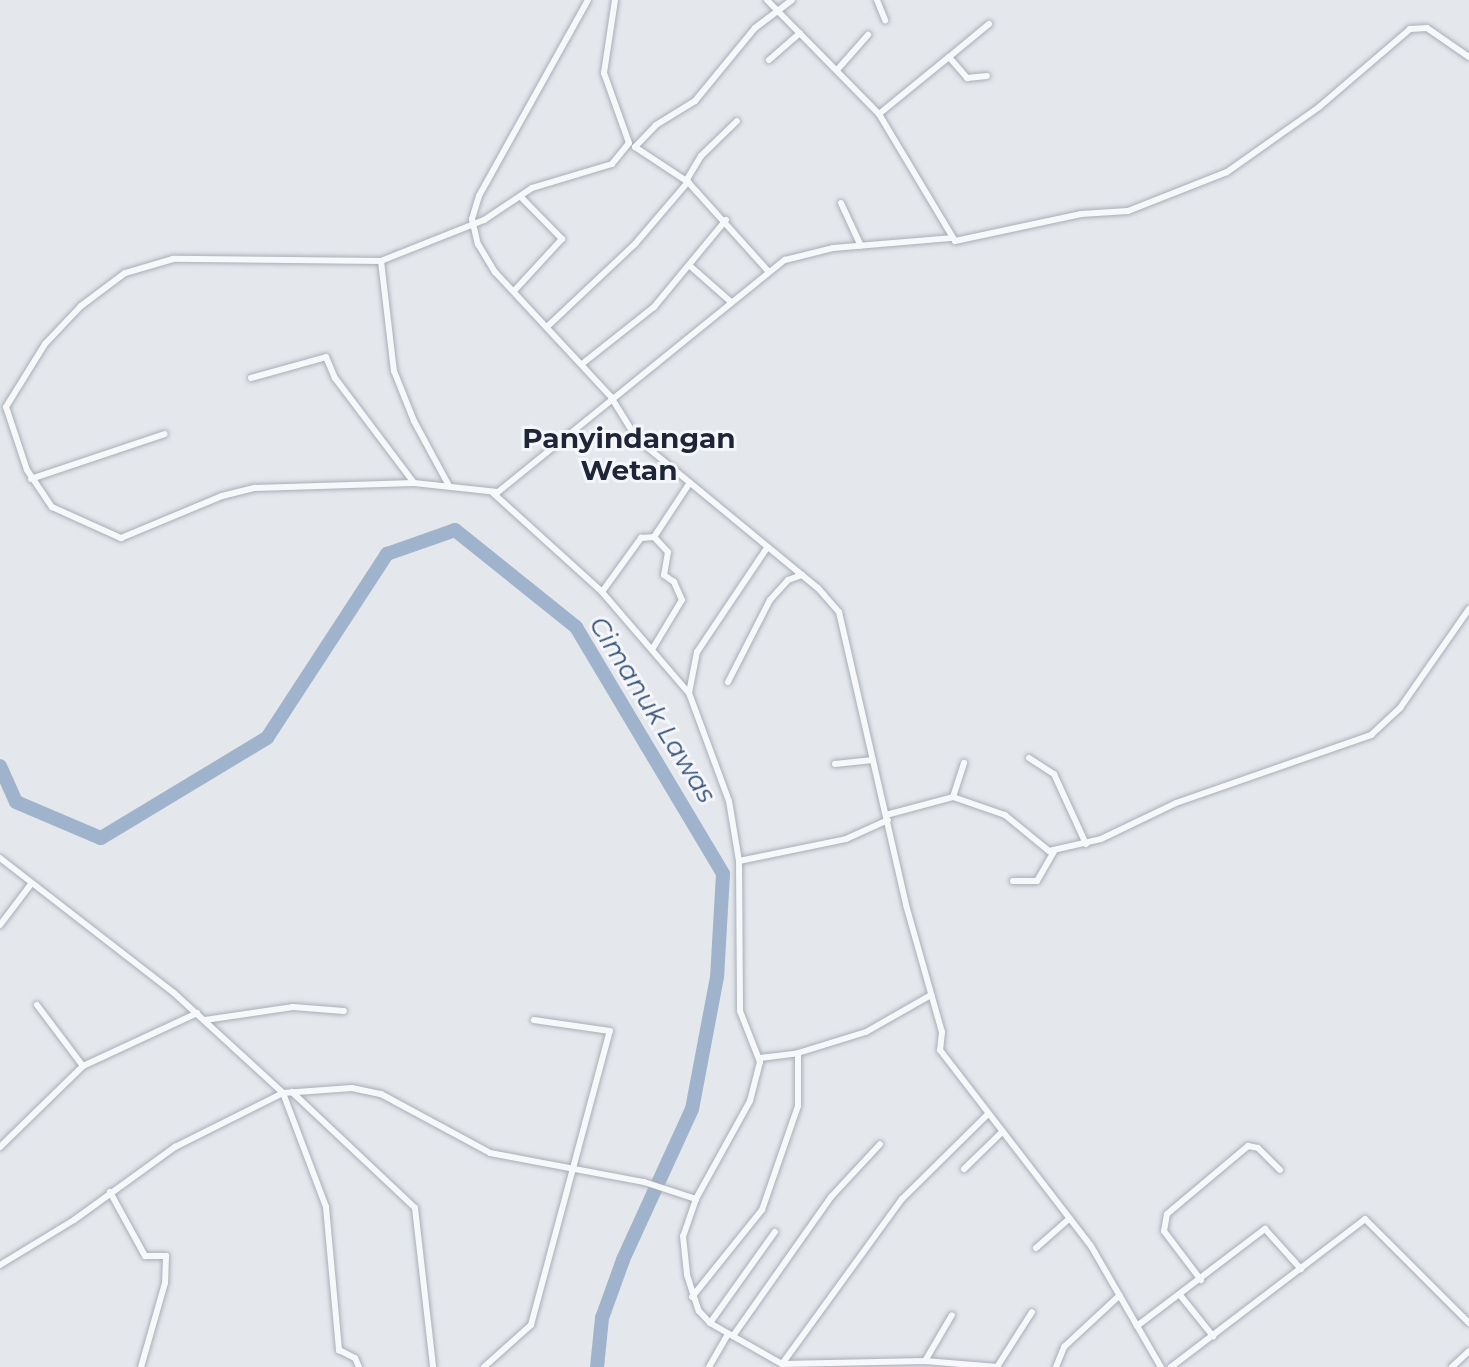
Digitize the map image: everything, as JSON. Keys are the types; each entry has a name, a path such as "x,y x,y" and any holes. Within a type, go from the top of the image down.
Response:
{"street":[{"path":"467,225 479,196 587,0"},
{"path":"615,0 605,81 632,145 687,182 726,220 769,272"},
{"path":"767,0 879,114 951,238"},
{"path":"792,0 745,38 695,101 656,125 603,169 541,184 467,225 381,261 194,257 144,265 115,279 54,333 6,407 31,479 64,515 121,538 242,490 414,483 448,484 493,493 602,592 689,693 729,801 739,861 740,1011 760,1058 750,1101 696,1199 682,1249 692,1297 710,1323 777,1364 925,1361 998,1367 1032,1312"},
{"path":"877,0 885,20"},
{"path":"879,114 989,24"},
{"path":"493,493 517,482 611,397 673,353 769,272 798,255 951,238 967,241 1081,214 1128,211 1227,172 1319,107 1410,29 1427,28 1469,57"},
{"path":"769,60 800,33"},
{"path":"837,70 868,35"},
{"path":"949,57 967,78 987,76"},
{"path":"549,325 635,244 687,182 701,156 737,121"},
{"path":"514,291 562,239 520,196"},
{"path":"841,203 861,246"},
{"path":"582,364 654,307 726,220"},
{"path":"467,225 485,258 549,325 611,397 637,439 802,575 841,616 873,760 943,1035 940,1050 1070,1218 1120,1295 1161,1367"},
{"path":"381,261 394,371 414,421 448,484"},
{"path":"689,265 731,302"},
{"path":"251,378 326,357 336,380 414,483"},
{"path":"31,479 165,434"},
{"path":"654,537 689,484"},
{"path":"602,592 641,538 654,537"},
{"path":"653,648 682,600 664,575 668,552 654,537"},
{"path":"689,693 693,662 705,639 767,548"},
{"path":"728,682 770,600 788,580 802,575"},
{"path":"1013,881 1037,881 1054,852 1086,844 1176,803 1371,735 1400,708 1469,609"},
{"path":"1029,758 1055,777 1086,844"},
{"path":"835,764 873,760"},
{"path":"953,797 964,763"},
{"path":"739,861 846,839 887,817 953,797 997,811 1054,852"},
{"path":"0,858 197,1013 283,1093 326,1207 339,1350 355,1358 359,1367"},
{"path":"0,925 31,884"},
{"path":"760,1058 798,1053 866,1032 931,995"},
{"path":"37,1005 83,1066"},
{"path":"204,1020 293,1007 344,1011"},
{"path":"0,1147 83,1066 197,1013"},
{"path":"484,1367 531,1325 610,1031 534,1020"},
{"path":"692,1297 762,1210 798,1106 798,1053"},
{"path":"0,1265 175,1147 283,1093 292,1092 352,1088 381,1094 490,1153 644,1182 696,1199"},
{"path":"292,1092 415,1208 433,1367"},
{"path":"777,1364 902,1199 988,1114"},
{"path":"964,1169 1003,1131"},
{"path":"709,1367 839,1188 880,1144"},
{"path":"1201,1280 1164,1231 1167,1214 1248,1146 1258,1148 1280,1170"},
{"path":"110,1192 145,1256 166,1256 165,1283 141,1367"},
{"path":"1036,1248 1070,1218"},
{"path":"1171,1367 1368,1220 1469,1323"},
{"path":"1137,1326 1267,1228 1301,1269"},
{"path":"710,1323 775,1232"},
{"path":"1056,1367 1064,1347 1120,1295"},
{"path":"1180,1295 1213,1336"},
{"path":"925,1361 952,1315"},
{"path":"1452,1367 1469,1351"}],"waterway":[{"name":"Cimanuk Lawas","path":"0,766 16,802 101,838 267,738 387,554 455,530 576,627 723,874 717,977 692,1109 623,1260 602,1318 597,1367"}],"district":[{"name":"Panyindangan Wetan","path":"629,454"}]}
